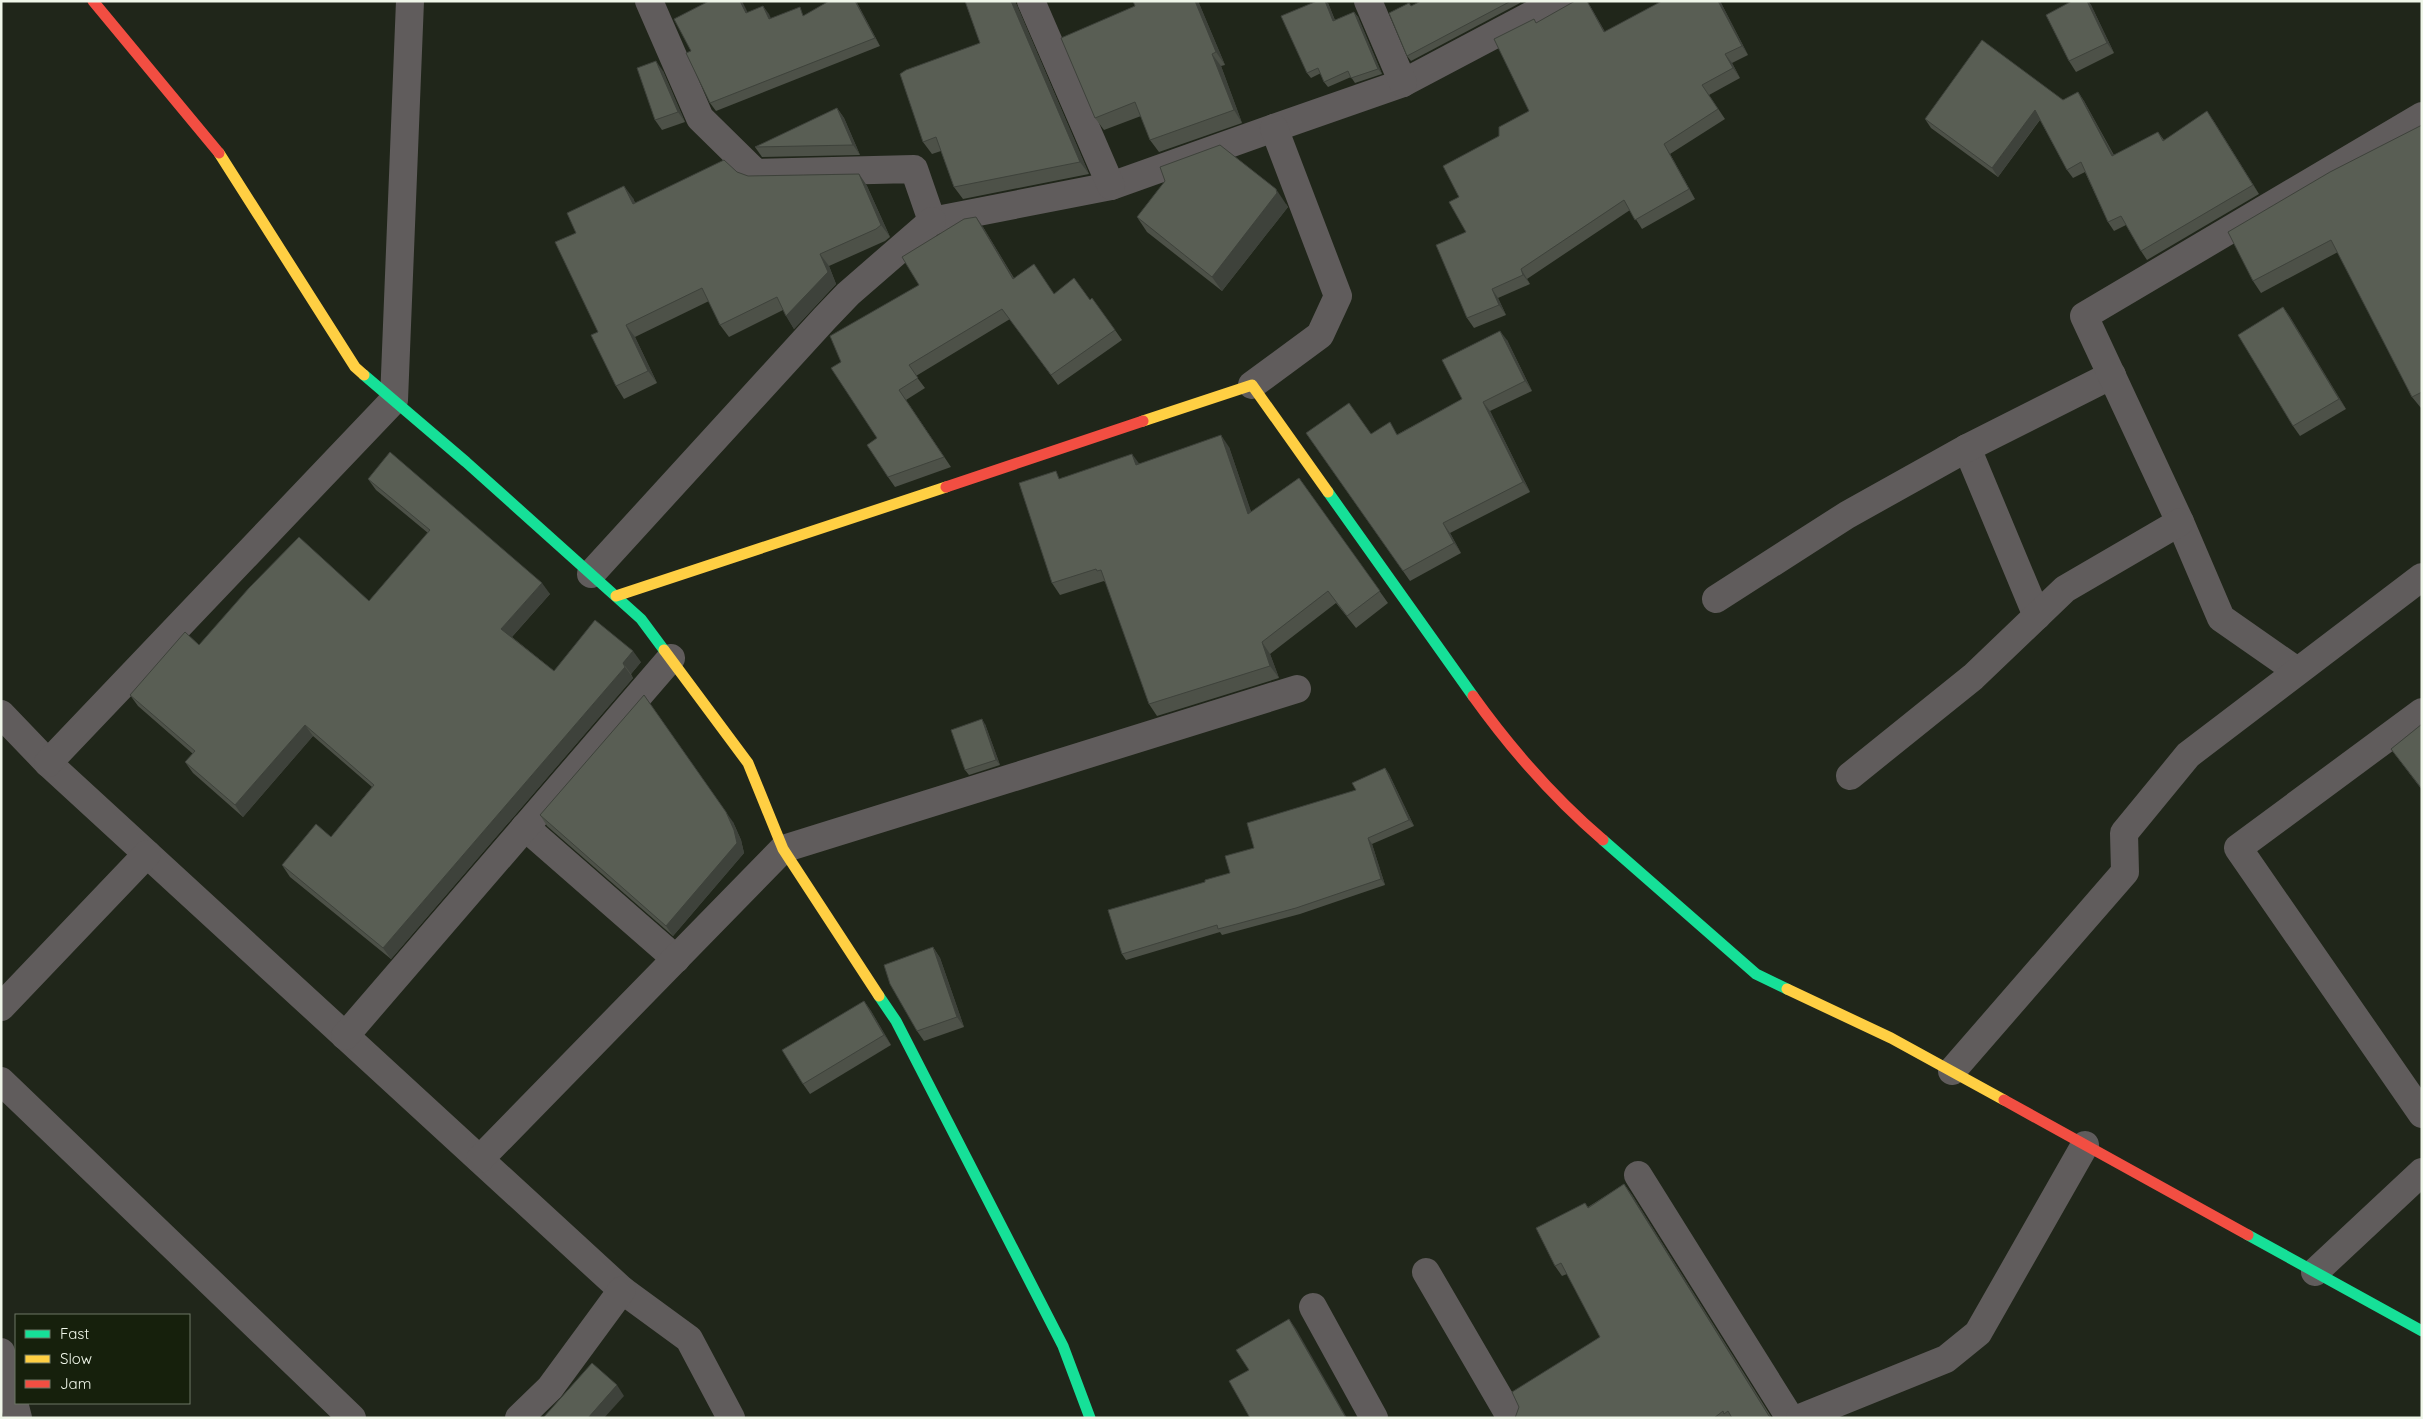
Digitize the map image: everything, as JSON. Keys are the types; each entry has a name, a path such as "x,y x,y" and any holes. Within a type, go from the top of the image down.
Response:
{"street":[{"path":"93,1 219,153 356,367 641,618 748,763 783,849 896,1021 1063,1346 1090,1418"},
{"path":"48,764 394,400 410,1"},
{"path":"648,1 700,118 756,174 914,169 932,221"},
{"path":"1031,1 1111,186"},
{"path":"1368,1 1403,83"},
{"path":"591,574 848,294 932,221 1111,186 1403,83 1558,1"},
{"path":"2298,672 2221,618 2180,522 2084,316 2422,116"},
{"path":"616,596 1252,386 1320,335 1338,296 1274,128"},
{"path":"1716,599 1847,515 1967,448 2112,375"},
{"path":"1252,386 1488,717 1564,806 1756,974 1891,1038 2422,1330"},
{"path":"1967,448 2037,616"},
{"path":"1850,776 1973,677 2065,589 2180,522"},
{"path":"1952,1071 2125,872 2124,834 2188,755 2422,577"},
{"path":"344,1036 671,658"},
{"path":"480,1159 783,849 1297,690"},
{"path":"2422,712 2238,848 2422,1114"},
{"path":"1,714 48,764 622,1290 688,1339 731,1418"},
{"path":"525,827 676,958"},
{"path":"1,1007 147,854"},
{"path":"1,1081 352,1418"},
{"path":"1800,1418 1946,1360 1978,1333 2085,1145"},
{"path":"2315,1272 2422,1172"},
{"path":"1638,1175 1790,1418"},
{"path":"1426,1272 1511,1418"},
{"path":"520,1418 550,1388 622,1290"},
{"path":"1313,1307 1374,1418"},
{"path":"1,1352 18,1418"}],"building":[{"path":"709,1 740,1 746,13 763,6 769,19 800,7 803,16 829,1 855,1 875,38 710,103 686,53 691,51 674,19"},
{"path":"965,1 1011,1 1080,162 954,187 936,137 923,142 900,74 906,70 980,43"},
{"path":"1133,1 1195,1 1216,52 1212,54 1234,110 1150,140 1135,102 1095,118 1061,38 1135,6"},
{"path":"1317,1 1325,1 1333,21 1354,12 1378,69 1351,78 1348,71 1324,82 1318,68 1307,73 1281,16"},
{"path":"1421,1 1511,1 1407,56 1389,13 1409,3 1411,6"},
{"path":"1575,1 1587,1 1604,32 1662,1 1718,1 1742,46 1725,54 1733,68 1702,85 1718,109 1664,144 1689,189 1635,220 1624,200 1521,269 1523,275 1492,289 1499,305 1467,318 1436,245 1466,232 1449,202 1459,197 1443,166 1499,136 1499,127 1529,111 1494,39 1534,19 1536,23"},
{"path":"2072,1 2087,1 2107,43 2069,61 2046,15"},
{"path":"1982,40 2063,100 2078,92 2112,156 2158,132 2163,141 2207,111 2253,185 2141,251 2121,216 2108,222 2081,162 2067,170 2035,110 1992,168 1925,119"},
{"path":"656,61 678,112 655,120 637,68"},
{"path":"837,108 853,145 755,147"},
{"path":"2422,125 2422,392 2412,397 2331,240 2253,281 2228,232 2330,172"},
{"path":"1220,145 1276,189 1277,193 1212,277 1137,217 1165,181 1160,167"},
{"path":"724,160 737,172 748,176 859,174 881,225 820,254 828,272 786,316 777,297 720,325 702,288 626,325 648,371 616,386 591,335 598,332 555,242 576,233 567,213 624,186 633,204"},
{"path":"976,217 1013,279 1034,264 1054,294 1074,278 1090,300 1092,298 1115,330 1051,375 1002,309 909,365 918,378 899,390 944,457 888,477 867,445 877,438 831,368 841,362 830,336 919,285 902,257 964,219"},
{"path":"2283,307 2339,399 2293,426 2238,335"},
{"path":"1500,331 1525,381 1483,402 1523,482 1443,523 1454,543 1403,571 1306,433 1349,403 1371,434 1390,422 1397,435 1462,399 1442,360"},
{"path":"1221,435 1248,514 1299,478 1380,591 1347,616 1328,591 1262,642 1270,666 1149,704 1101,570 1097,571 1096,569 1052,583 1019,483 1056,471 1059,479 1132,454 1136,465"},
{"path":"390,452 542,583 501,629 554,671 595,620 633,651 623,663 625,667 383,948 282,865 316,824 331,837 374,785 305,725 235,805 185,762 195,751 130,695 185,632 199,645 249,588 299,537 369,601 430,530 368,479"},
{"path":"644,695 726,812 734,830 737,843 666,926 540,815"},
{"path":"982,719 996,760 965,770 951,730"},
{"path":"2422,724 2422,789 2391,749"},
{"path":"1385,768 1409,820 1368,838 1381,879 1296,908 1218,929 1217,925 1122,954 1108,910 1230,873 1225,856 1254,848 1247,823 1356,790 1352,783"},
{"path":"933,947 957,1017 917,1031 890,984 884,965"},
{"path":"864,1001 884,1035 803,1084 782,1050"},
{"path":"1624,1184 1772,1418 1732,1418 1728,1411 1724,1414 1723,1411 1714,1418 1515,1418 1519,1407 1512,1392 1600,1337 1561,1263 1555,1266 1536,1228 1585,1203 1588,1208"},
{"path":"1289,1319 1346,1418 1250,1418 1229,1381 1249,1370 1236,1350"},
{"path":"592,1363 617,1385 588,1418 543,1418"}],"traffic: fast":[{"path":"364,375 466,462 641,619 664,650"},
{"path":"1328,492 1473,696"},
{"path":"1603,840 1756,974 1787,989"},
{"path":"879,996 896,1021 1063,1346 1090,1418"},
{"path":"2248,1235 2422,1331"}],"traffic: slow":[{"path":"219,153 355,367 364,375"},
{"path":"1143,421 1252,385 1328,492"},
{"path":"616,596 946,487"},
{"path":"664,650 748,763 783,849 879,996"},
{"path":"1787,989 1891,1038 2004,1100"}],"traffic: jam":[{"path":"93,1 219,153"},
{"path":"946,487 1143,421"},
{"path":"1473,696 1502,735 1550,790 1603,840"},
{"path":"2004,1100 2248,1235"}]}
